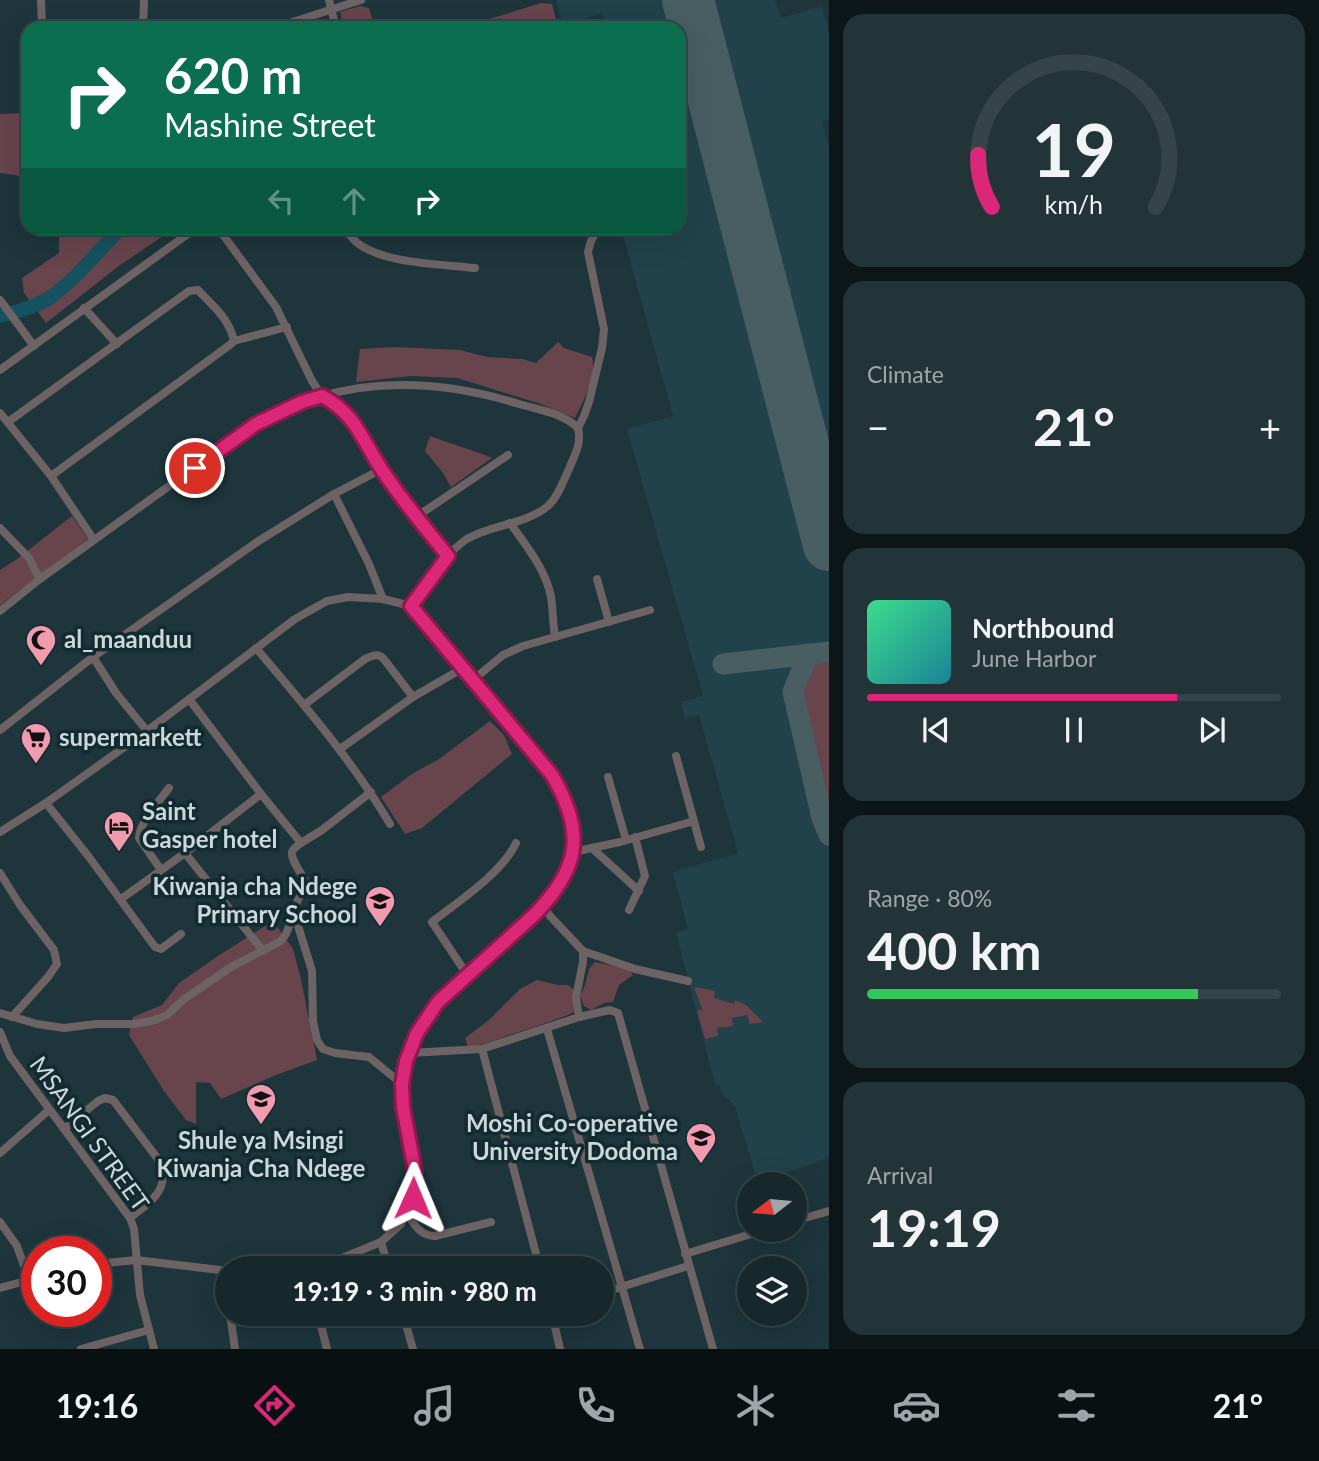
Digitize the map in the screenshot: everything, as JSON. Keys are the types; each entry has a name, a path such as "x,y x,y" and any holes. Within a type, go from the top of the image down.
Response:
{"street":[{"path":"41,0 42,21"},
{"path":"144,0 144,21"},
{"path":"290,21 330,4 361,0"},
{"path":"330,4 334,21"},
{"path":"0,370 186,235"},
{"path":"223,235 276,307 322,396 346,412 382,469 448,556"},
{"path":"350,235 374,251 402,260 475,268"},
{"path":"578,428 589,402 604,329 588,253 594,235"},
{"path":"8,422 194,289 225,318 234,341"},
{"path":"3,303 34,346"},
{"path":"85,308 117,344"},
{"path":"51,476 234,341 286,327"},
{"path":"0,611 40,579 256,424 322,396 384,386 420,385 462,389 572,421 578,428 580,444 561,488 549,505 532,516 467,539 448,556 411,606"},
{"path":"0,413 51,476 94,540"},
{"path":"416,517 508,455"},
{"path":"0,730 93,657 257,542 334,494 382,469"},
{"path":"334,494 369,564 383,599"},
{"path":"510,523 537,563 548,586 555,637"},
{"path":"0,528 29,558 40,579"},
{"path":"597,579 609,622"},
{"path":"0,832 46,803 147,731 295,619 327,601 348,597 383,599 411,606 552,775 569,808 574,826 573,852 561,883 544,906 438,1002 417,1033 402,1084 403,1107 415,1171 413,1198 401,1224 381,1241 346,1256"},
{"path":"473,680 503,655 523,646 650,610"},
{"path":"256,648 340,749 390,824"},
{"path":"304,705 374,655 383,658 413,697"},
{"path":"93,657 116,693 147,731"},
{"path":"340,749 413,697 463,668"},
{"path":"188,699 301,843"},
{"path":"676,757 701,847"},
{"path":"608,777 645,876 629,910"},
{"path":"161,870 138,833 169,788"},
{"path":"0,1013 37,1024 64,1028 96,1024 134,1024 167,1015 183,1000 231,967 281,942 298,899 308,887 292,856 293,850 371,792"},
{"path":"121,899 261,794"},
{"path":"46,803 155,947 159,949 181,934"},
{"path":"573,852 694,821"},
{"path":"468,976 432,922 499,868 516,843"},
{"path":"592,848 639,891"},
{"path":"185,853 262,951"},
{"path":"0,873 54,950 57,964 12,1017"},
{"path":"544,906 583,951 635,969 688,981"},
{"path":"294,913 312,971 313,1021 320,1046 335,1053 369,1057 402,1084"},
{"path":"579,1017 576,997 583,951"},
{"path":"409,1054 482,1049 579,1017 610,1010 618,1013 713,1349"},
{"path":"547,1029 640,1349"},
{"name":"MSANGI STREET","path":"0,1032 10,1056 131,1218 140,1295 154,1349"},
{"path":"482,1049 537,1256"},
{"path":"64,1129 98,1101 105,1098 113,1100 158,1159 163,1169 164,1184 156,1197 131,1218"},
{"path":"0,1153 49,1110"},
{"path":"807,1217 829,1211"},
{"path":"406,1212 418,1229 427,1236 491,1222"},
{"path":"0,1222 21,1253"},
{"path":"685,1254 737,1238"},
{"path":"381,1241 385,1256"},
{"path":"112,1263 136,1261 215,1270"},
{"path":"614,1289 688,1266"},
{"path":"0,1288 21,1282"},
{"path":"232,1326 235,1349"},
{"path":"320,1326 327,1349"},
{"path":"406,1326 413,1349"},
{"path":"555,1326 560,1349"},
{"path":"81,1349 149,1330"}],"shaded area":[{"path":"556,0 775,0 781,18 822,6 829,33 829,119 822,121 829,146 829,1157 787,1172 754,1172 735,1106 721,1093 719,1084 715,1084 676,933 688,929 673,872 738,853 699,715 685,719 681,702 703,696 627,429 673,416 623,235 686,235 686,21 605,21 602,13 578,21 562,21"},
{"path":"541,3 552,4 556,21 479,21"},
{"path":"360,6 369,8 373,21 342,21 340,12"},
{"path":"21,113 21,176 0,173 0,114"},
{"path":"59,235 165,235 120,265 46,323 24,293 22,278 59,253"},
{"path":"558,342 564,348 592,357 591,381 575,418 541,404 457,378 411,376 356,382 360,349 394,347 460,350 487,357 522,359 536,363"},
{"path":"430,436 492,458 451,487 425,451"},
{"path":"72,516 88,539 0,605 0,570"},
{"path":"829,657 828,816 800,687 813,660"},
{"path":"490,721 504,735 512,754 422,828 405,834 381,797"},
{"path":"273,921 293,949 317,1060 221,1099 210,1083 196,1082 196,1124 186,1120 164,1091 129,1035 133,1017 162,1005 179,983"},
{"path":"595,962 629,969 633,975 619,985 613,1002 604,1003 591,1010 584,1006 580,996 589,969"},
{"path":"537,980 568,985 575,991 574,1012 468,1047 465,1038 489,1020 520,989"},
{"path":"694,987 715,991 714,998 734,1004 735,1000 747,1006 763,1022 750,1024 747,1015 732,1018 733,1026 717,1028 718,1036 705,1039 697,1011 702,1009"}],"waterway":[{"path":"0,316 40,303 61,290 114,235"}],"taxiway":[{"path":"723,664 829,652"},
{"path":"808,654 793,692 822,818 829,835"}],"runway":[{"path":"688,0 829,545"}],"place":[{"name":"al_maanduu","path":"41,667"},
{"name":"supermarkett","path":"36,765"},
{"name":"Saint Gasper hotel","path":"119,853"},
{"name":"Kiwanja cha Ndege Primary School","path":"380,928"},
{"name":"Shule ya Msingi Kiwanja Cha Ndege","path":"261,1126"},
{"name":"Moshi Co-operative University Dodoma","path":"701,1165"}],"route":[{"path":"195,468 256,424 302,402 322,396 346,412 416,517 448,556 411,606 552,775 569,808 574,826 573,852 561,883 544,906 438,1002 417,1033 406,1061 402,1084 403,1107 415,1171 413,1198"}]}
